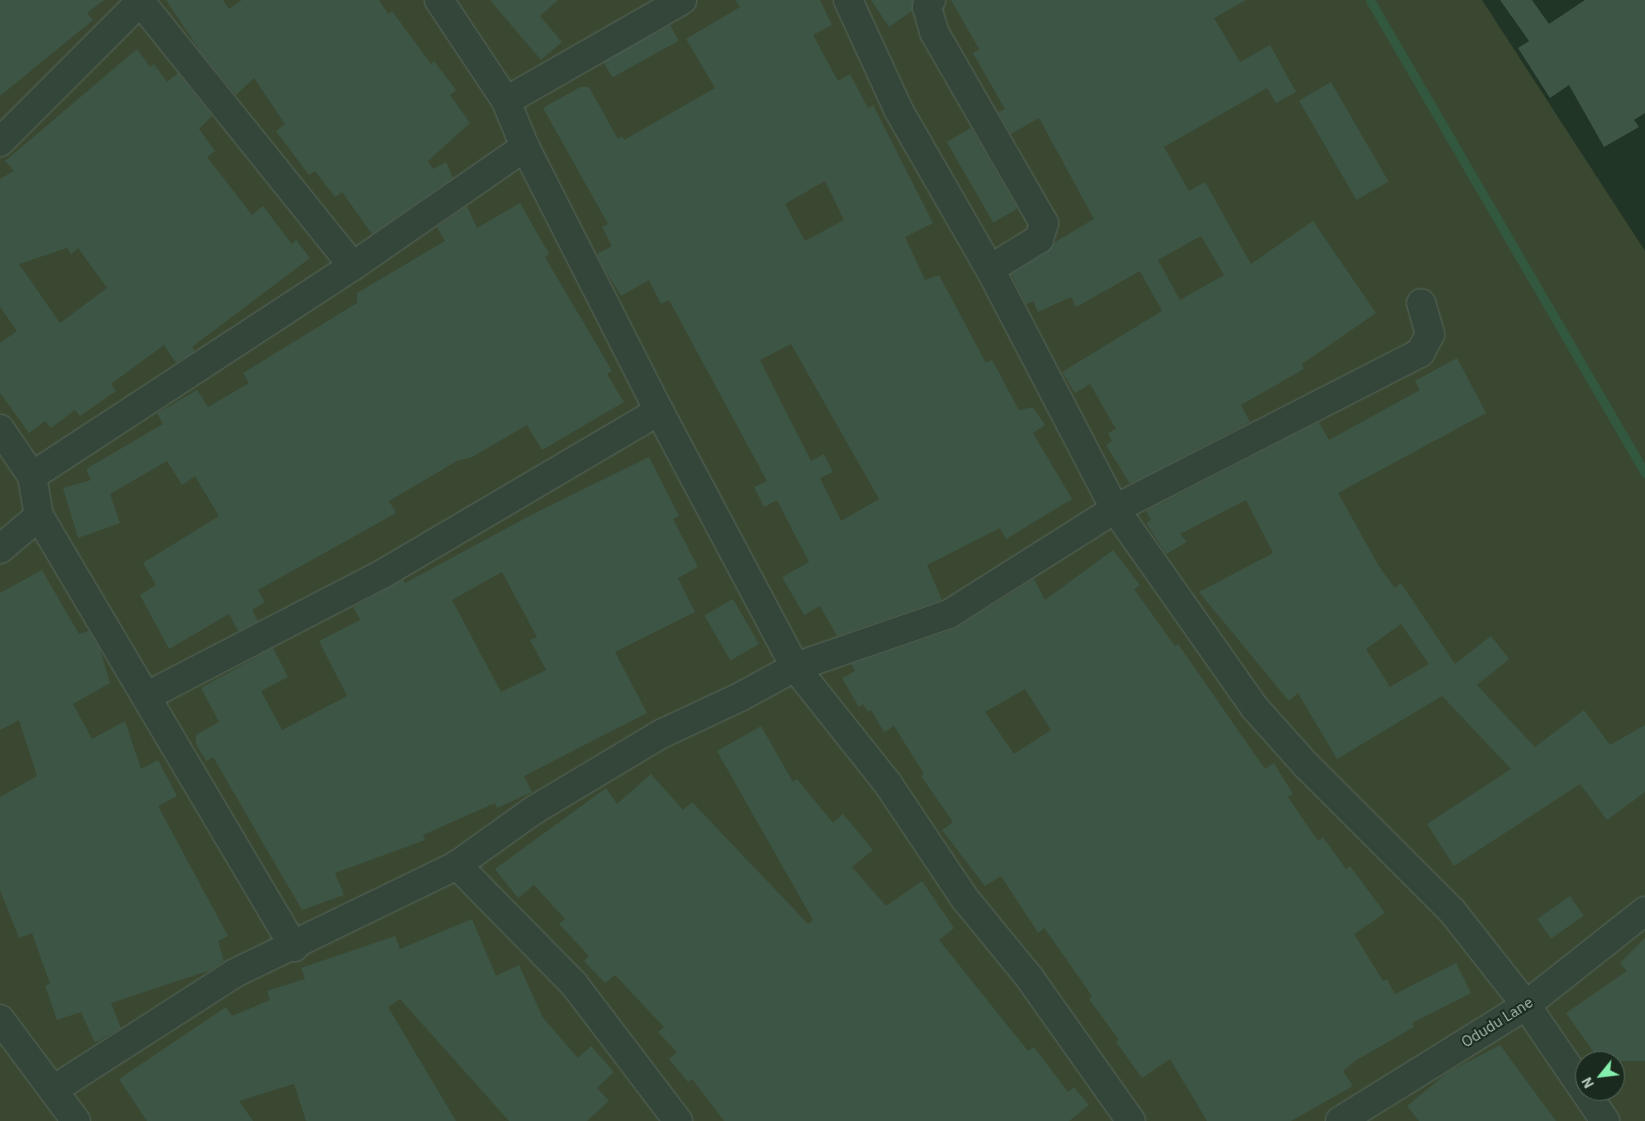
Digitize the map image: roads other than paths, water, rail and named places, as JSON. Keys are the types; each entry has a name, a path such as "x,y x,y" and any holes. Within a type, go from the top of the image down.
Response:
{"street":[{"path":"438,0 506,101 525,147 659,411 795,667 888,784 965,899 1029,977 1130,1121"},
{"path":"506,101 682,0"},
{"path":"848,0 899,111 990,269 1115,509 1255,708 1306,765 1452,911 1526,1005 1605,1121"},
{"path":"931,0 927,7 934,32 1044,223 1039,239 990,269"},
{"path":"0,142 140,1 353,266"},
{"path":"32,476 353,266 525,147"},
{"path":"52,1090 235,973 294,947 456,865 534,810 661,734 740,697 795,667 949,614 1115,509 1420,353 1430,334 1421,303"},
{"path":"147,696 384,573 659,411"},
{"path":"0,429 32,476 39,516 294,947"},
{"path":"0,548 39,516"},
{"path":"456,865 574,984 666,1116"},
{"name":"Odudu Lane","path":"1340,1121 1526,1005 1645,912"},
{"path":"0,1019 76,1121"}],"waterway":[{"path":"1370,0 1645,473"}]}
